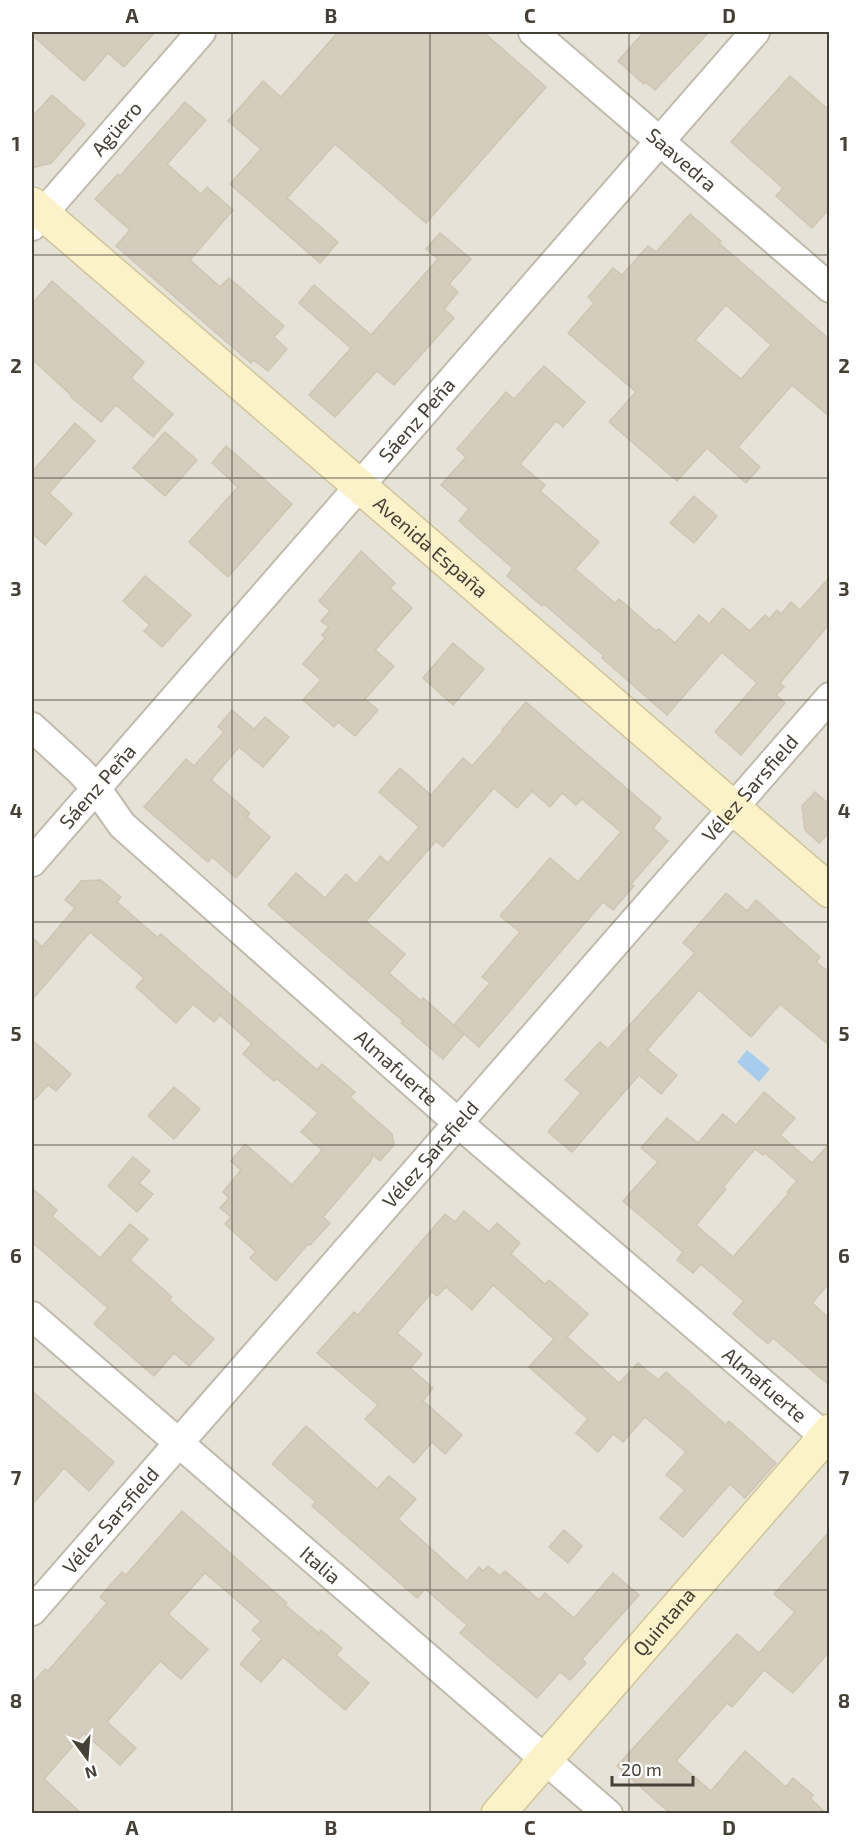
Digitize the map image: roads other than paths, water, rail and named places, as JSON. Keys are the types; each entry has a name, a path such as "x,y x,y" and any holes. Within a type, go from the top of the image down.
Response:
{"main road":[{"name":"Avenida España","path":"35,215 360,487 830,891"},
{"name":"Quintana","path":"498,1814 828,1436"}],"street":[{"name":"Agüero","path":"35,215 201,32"},
{"name":"Saavedra","path":"533,32 830,288"},
{"name":"Sáenz Peña","path":"32,862 755,32"},
{"name":"Vélez Sarsfield","path":"32,1611 830,697"},
{"name":"Almafuerte","path":"32,727 96,788 122,825 458,1122 828,1436"},
{"name":"Italia","path":"32,1316 608,1814"}],"water":[{"path":"747,1050 770,1069 759,1082 737,1062"}]}
